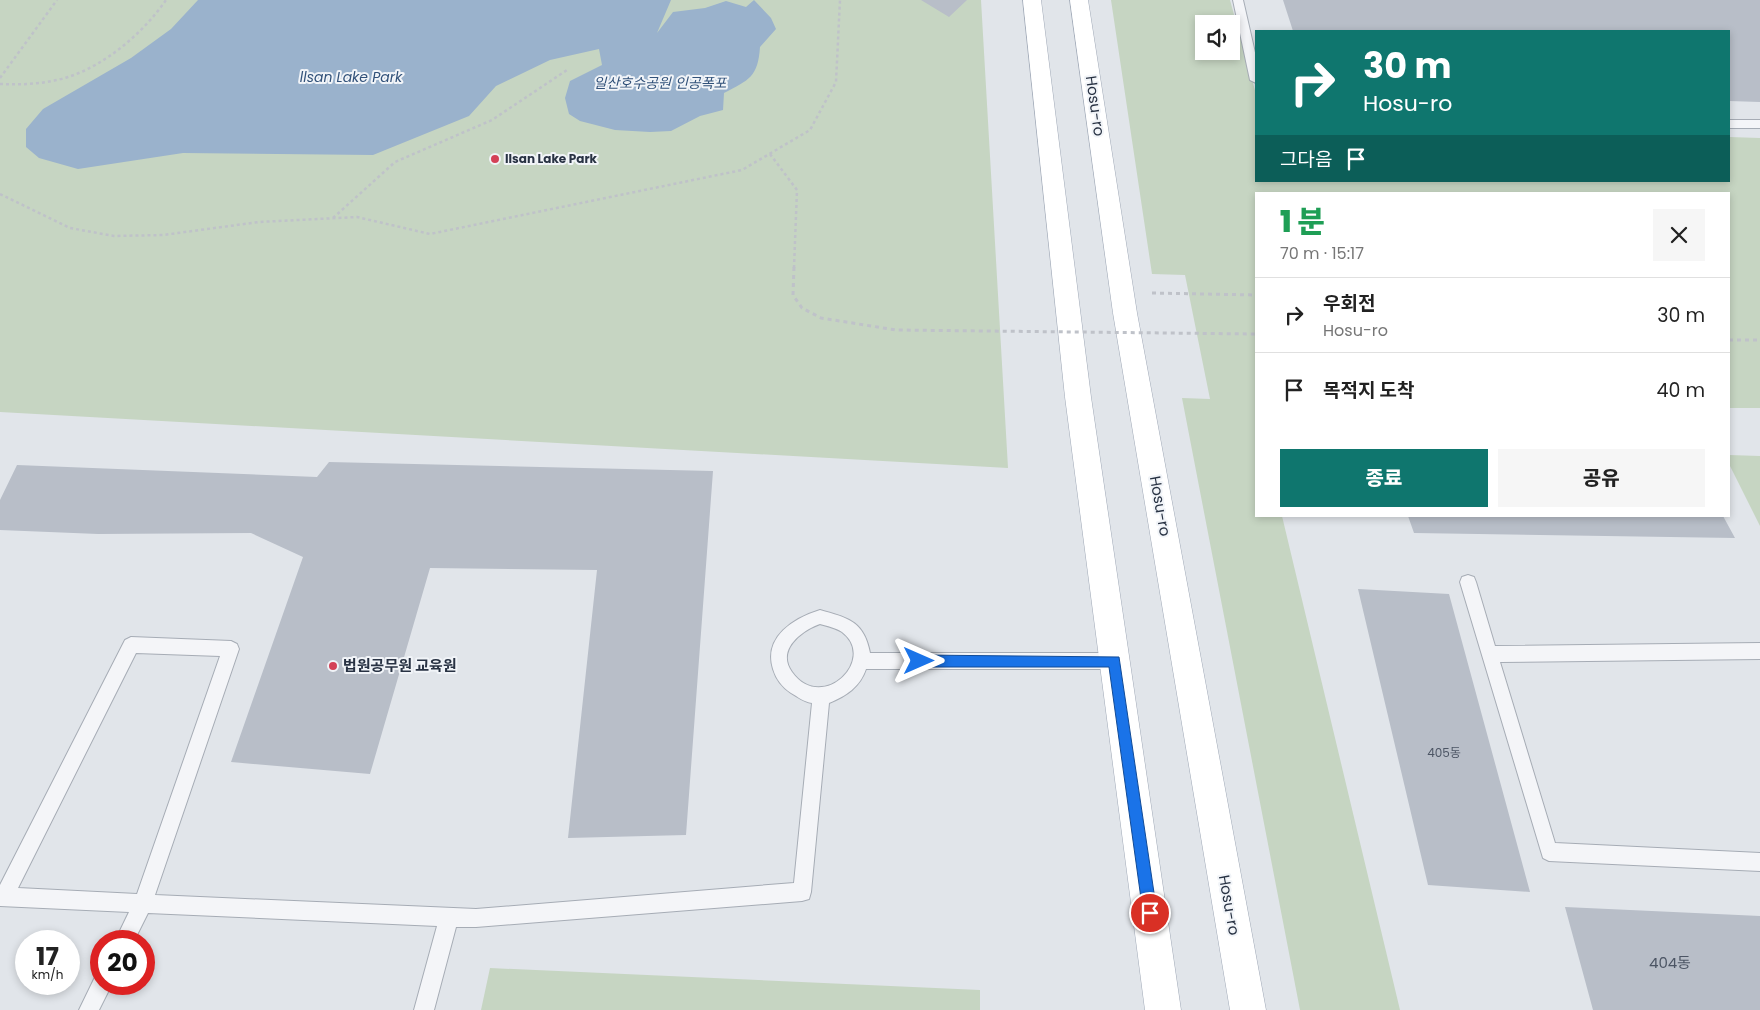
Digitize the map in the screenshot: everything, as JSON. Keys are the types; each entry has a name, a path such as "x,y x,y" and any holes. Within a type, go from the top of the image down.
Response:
{"main road":[{"path":"1032,0 1078,397 1163,1010"},
{"name":"Hosu-ro","path":"1079,0 1125,313 1248,1010"}],"lane":[{"path":"1238,0 1255,76"},
{"path":"1730,124 1760,124"},
{"path":"1468,582 1549,852 1760,862"},
{"path":"814,618 834,619 847,625 856,635 862,647 862,660 855,678 849,685 836,692 821,695 807,693 794,687 784,676 780,664 780,650 785,638 794,627 814,618"},
{"path":"130,930 143,903 231,649 131,645 2,897 143,903 476,918 802,892 821,695"},
{"path":"1490,654 1760,651"},
{"path":"862,660 1114,661"},
{"path":"424,1010 449,917"},
{"path":"89,1010 96,995"}],"path":[{"path":"0,78 57,0"},
{"path":"0,84 26,86 79,73 126,43 160,11 166,0"},
{"path":"0,194 70,228 114,236 163,235 259,222 357,217 430,234 742,170 810,130 836,82 840,0"},
{"path":"333,218 394,162 492,120 567,70"},
{"path":"770,154 797,190 795,201 793,295 802,308 820,318 841,323 896,330 1255,334"},
{"path":"1149,293 1255,295"},
{"path":"1730,340 1760,340"}],"green space":[{"name":"Ilsan Lake Park","path":"0,0 981,0 1008,468 0,412"},
{"path":"1111,0 1230,0 1234,15 1195,15 1195,60 1240,60 1240,36 1255,90 1255,182 1730,182 1730,137 1760,138 1760,408 1730,408 1730,192 1255,192 1255,517 1282,517 1400,1010 1300,1010 1182,398 1210,399 1185,275 1152,274"},
{"path":"1730,455 1760,456 1760,526 1730,466"},
{"path":"490,968 980,990 980,1010 481,1010"}],"water":[{"name":"llsan Lake Park","path":"198,0 671,0 657,33 673,12 705,8 726,1 746,7 754,0 771,18 776,29 760,47 757,65 751,76 740,85 724,93 723,110 700,116 671,131 615,130 580,121 569,114 565,98 570,81 602,65 599,49 550,60 496,86 469,116 373,155 183,153 78,169 39,158 26,147 26,129 43,109 131,58 171,29"}],"building":[{"path":"921,0 967,0 949,17"},
{"path":"1283,0 1760,0 1760,102 1730,101 1730,30 1293,30"},
{"name":"법원공무원 교육원","path":"329,462 713,471 686,835 568,838 597,570 430,568 370,774 231,762 303,557 251,533 98,534 0,530 0,500 17,465 317,477"},
{"path":"1408,517 1724,517 1735,538 1414,533"},
{"path":"1358,589 1449,594 1530,892 1428,885"},
{"path":"1565,907 1760,916 1760,1010 1593,1010"}],"place":[{"name":"Ilsan Lake Park","path":"495,159"},
{"name":"법원공무원 교육원","path":"333,666"}],"route":[{"path":"919,661 1114,661 1150,913"}],"water label":[{"name":"일산호수공원 인공폭포","path":"660,83"}]}
